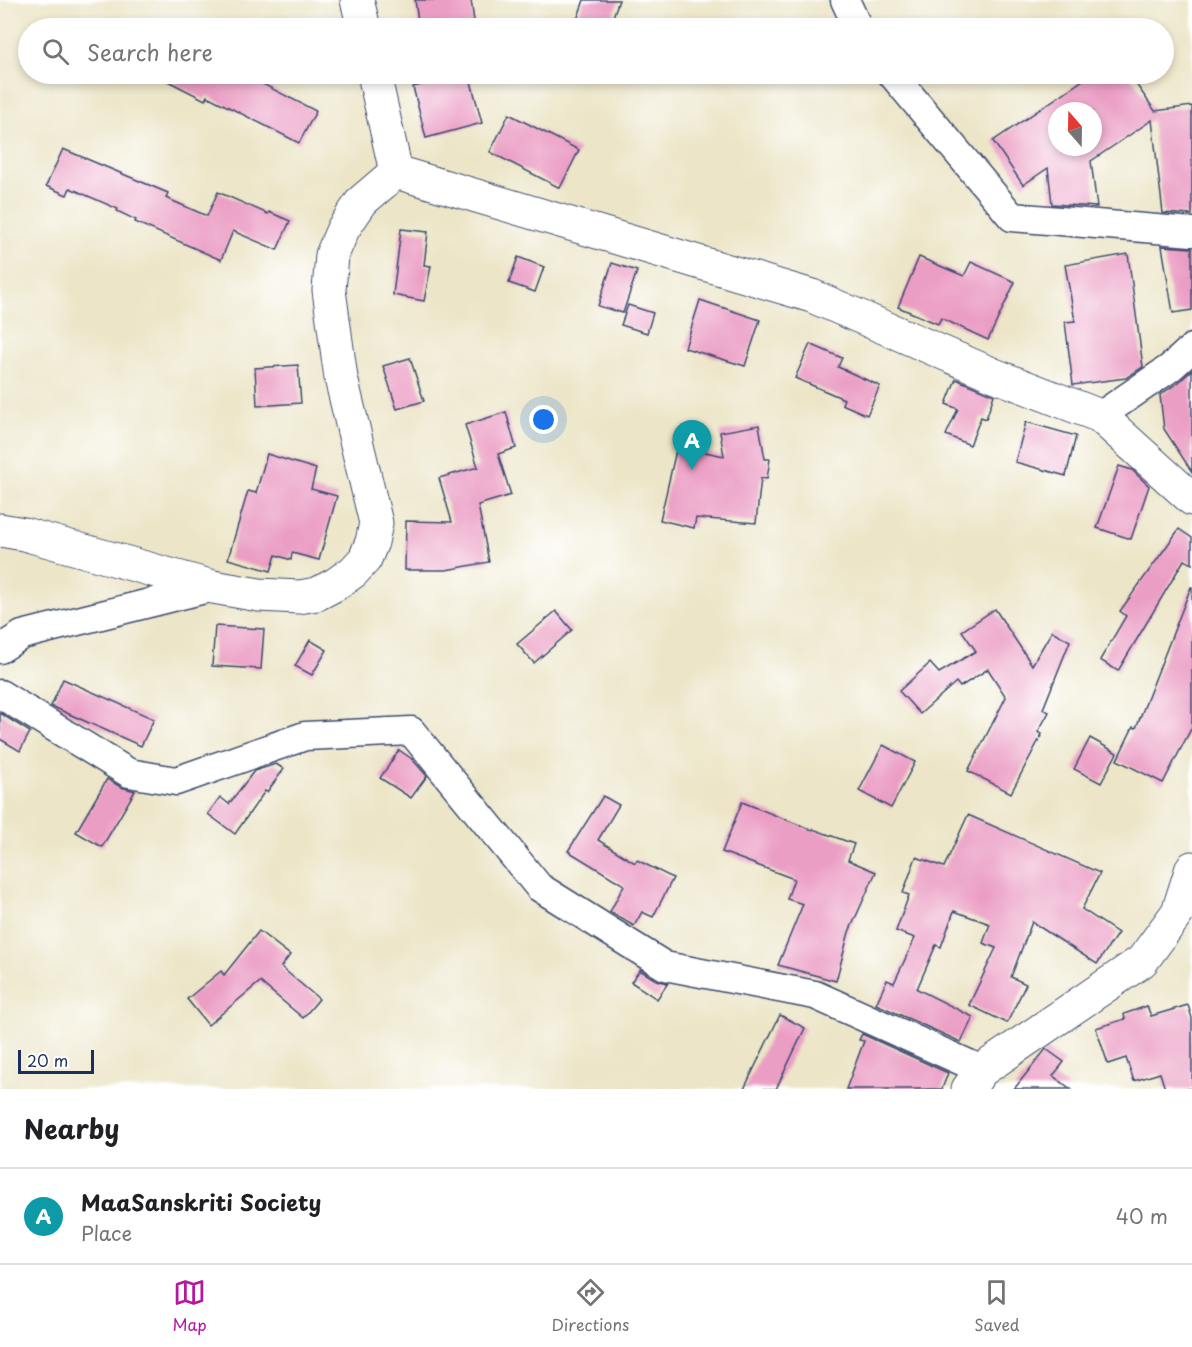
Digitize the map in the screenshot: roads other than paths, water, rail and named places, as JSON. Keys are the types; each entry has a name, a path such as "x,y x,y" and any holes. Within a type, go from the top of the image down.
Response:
{"main road":[{"path":"357,0 362,18"},
{"path":"376,84 396,172"},
{"path":"396,172 812,296 994,375 1100,416 1192,499"},
{"path":"0,530 24,534 213,587 259,595 299,597 317,594 353,572 365,559 376,523 340,378 329,290 332,255 343,229 362,201 396,172"},
{"path":"975,1079 1142,961 1185,914 1192,868"}],"street":[{"path":"845,0 853,18"},
{"path":"900,84 1012,216 1192,232"},
{"path":"1100,416 1170,368 1192,348"},
{"path":"0,649 22,635 213,587"},
{"path":"0,694 129,773 176,781 305,736 411,731 539,887 665,966 815,995 975,1079"}],"place":[{"name":"MaaSanskriti Society","path":"692,470"}]}
